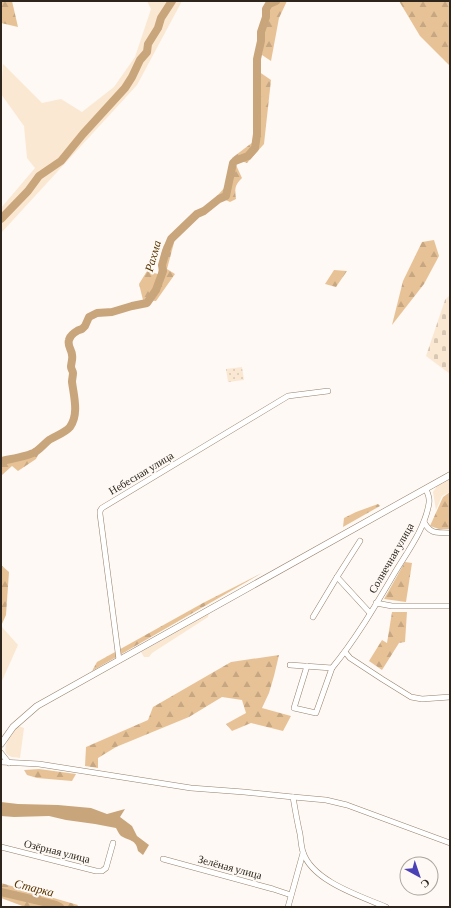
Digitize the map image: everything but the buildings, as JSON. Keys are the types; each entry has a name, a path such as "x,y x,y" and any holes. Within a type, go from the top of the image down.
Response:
{"street":[{"name":"Небесная улица","path":"120,660 100,514 102,508 288,396 328,391"},
{"path":"1,744 13,727 37,706 450,475"},
{"name":"Солнечная улица","path":"307,666 294,708 316,713 332,668 345,652 417,537 424,522 430,501 426,489"},
{"path":"424,522 428,529 433,532 450,532"},
{"path":"313,617 360,541"},
{"name":"Солнечная улица","path":"337,577 370,613"},
{"path":"376,603 392,606 450,606"},
{"path":"345,652 350,658 411,697 422,700 450,697"},
{"path":"290,665 332,668"},
{"path":"1,753 9,763"},
{"path":"1,762 39,764 191,788 326,800 347,805 450,843"},
{"path":"293,797 303,852 308,861 323,877 339,886 386,907"},
{"name":"Озёрная улица","path":"1,847 96,871 102,871 106,868 113,843"},
{"path":"288,907 303,852"},
{"name":"Зелёная улица","path":"163,860 274,889 291,895"}],"green space":[{"path":"1,1 12,1 18,27 1,23"},
{"path":"147,1 182,1 137,85 1,233 1,208 35,168 27,158 24,126 1,94 3,64 42,103 61,99 82,112 114,87 135,57 151,9"},
{"path":"266,1 287,1 279,18 271,61 262,55"},
{"path":"399,1 450,1 450,66 420,36"},
{"path":"255,69 271,80 264,144 247,163 232,158 253,142"},
{"path":"236,165 242,178 236,188 236,199 230,202 217,196 226,186 229,170"},
{"path":"175,239 167,269 175,274 156,301 143,300 139,284 147,271 158,274 164,245"},
{"path":"434,240 439,256 424,284 392,325 403,281 422,242"},
{"path":"334,270 347,271 336,287 325,284"},
{"path":"450,295 450,374 426,356 445,300"},
{"path":"242,367 244,380 228,382 226,369"},
{"path":"39,453 36,459 18,471 12,466 1,476 1,460 20,458"},
{"path":"450,478 450,492 442,496 436,510 433,492 437,486"},
{"path":"450,492 450,529 439,529 430,526 443,497"},
{"path":"378,504 380,506 343,527 344,518"},
{"path":"405,562 412,563 406,602 384,599"},
{"path":"1,565 9,572 6,615 1,626"},
{"path":"262,573 92,671 97,662 203,603"},
{"path":"392,612 407,612 405,642 399,643 382,670 369,661 382,640 387,643"},
{"path":"209,613 208,617 152,653 149,657 144,657 141,652"},
{"path":"2,627 18,645 1,683 1,628"},
{"path":"279,655 269,693 262,708 291,716 283,731 251,723 232,731 226,724 246,713 242,700 222,697 189,717 116,747 98,758 98,768 85,766 86,747 148,720 153,707 231,662"},
{"path":"18,726 24,728 20,758 9,756 5,749 8,740"},
{"path":"39,769 76,774 72,781 37,778 27,775 24,770"},
{"path":"1,883 78,905 77,907 25,907 1,898"}],"shaded area":[{"path":"1,802 91,808 107,814 125,809 120,817 132,826 137,836 149,845 143,855 138,851 134,842 121,836 116,828 49,816 1,816"}],"waterway":[{"path":"1,219 28,191 39,176 61,161 83,134 125,88 140,60 147,52 148,44 158,28 161,18 172,1"},
{"name":"Рахма","path":"1,462 32,453 70,427 73,422 75,411 75,399 72,382 73,373 71,367 72,353 69,344 71,336 85,326 89,317 97,313 112,312 147,303 156,290 163,271 162,265 166,251 171,239 197,214 226,196 233,163 248,156 255,148 257,134 257,59 261,41 261,32 266,17 266,9 269,4 276,1"},
{"name":"Старка","path":"1,892 60,907"}]}
